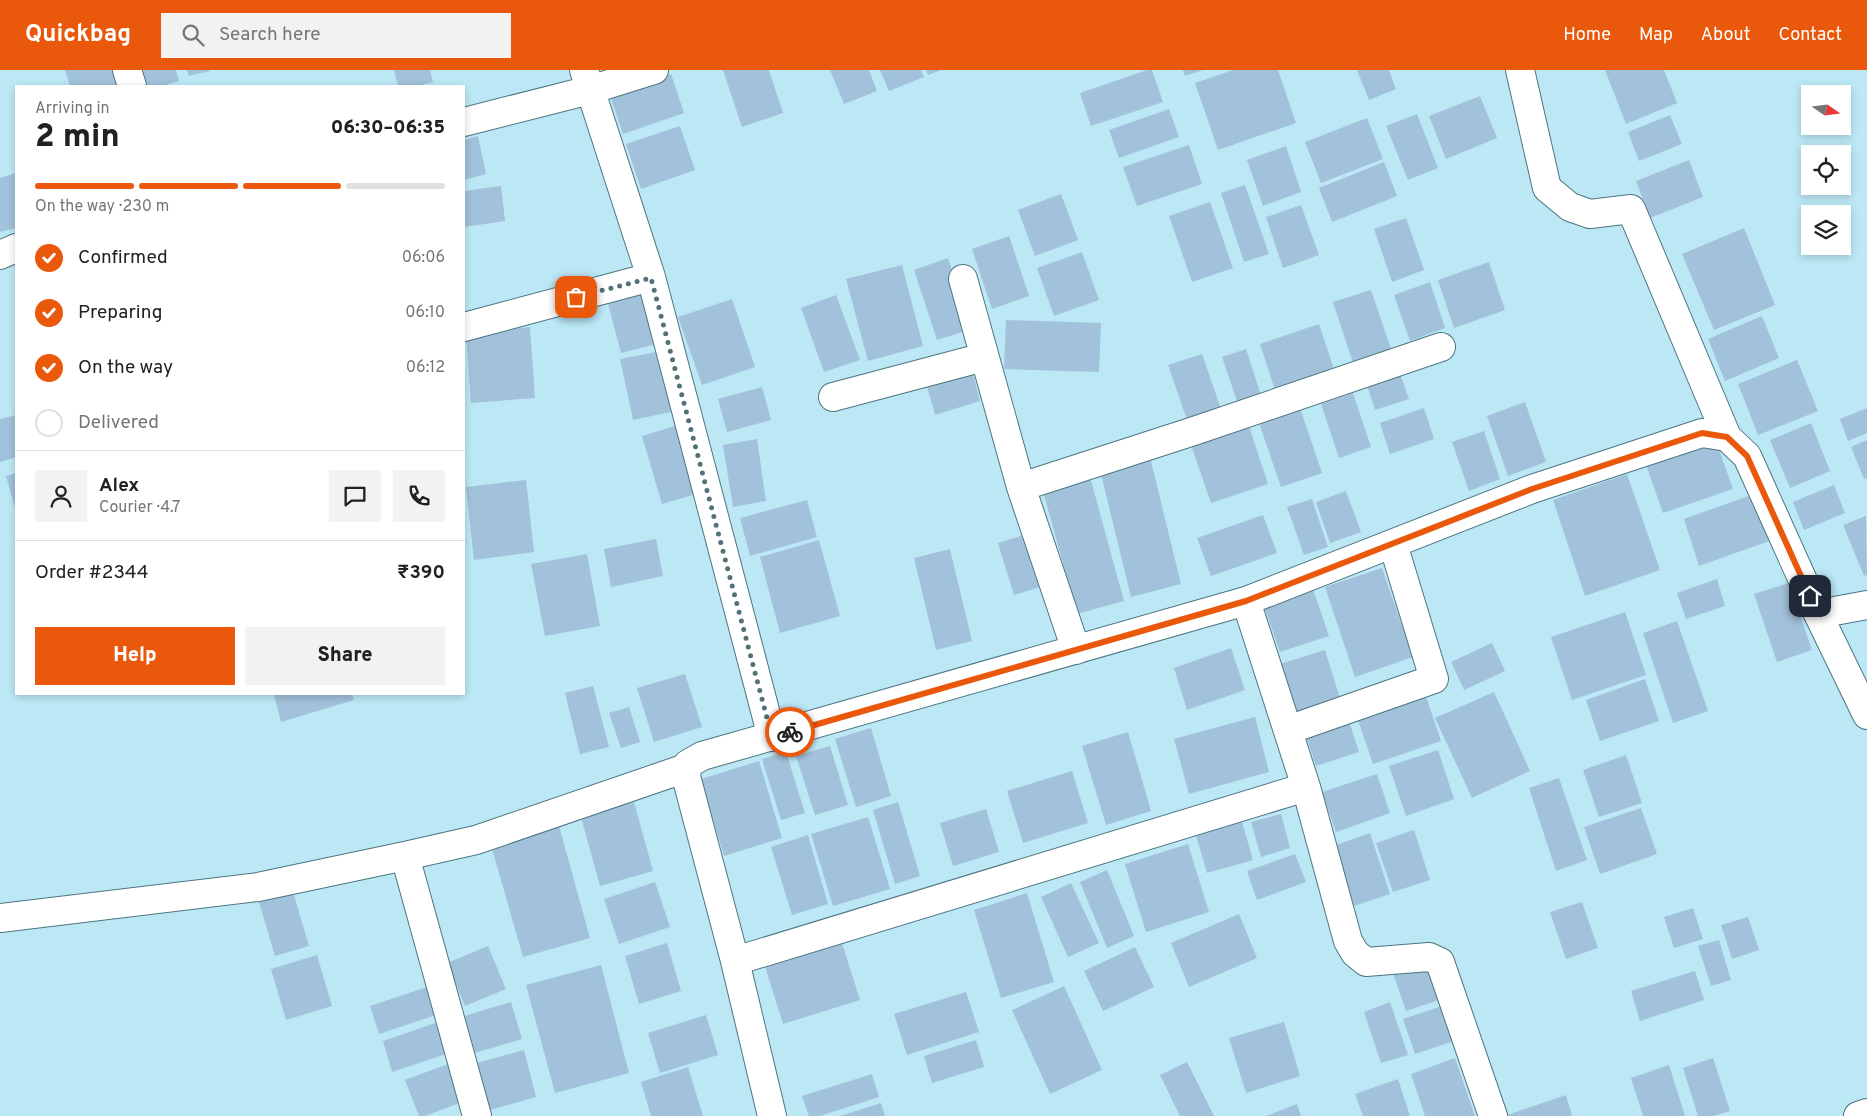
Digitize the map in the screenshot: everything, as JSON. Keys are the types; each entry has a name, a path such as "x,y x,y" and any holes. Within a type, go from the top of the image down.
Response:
{"street":[{"path":"127,70 132,85"},
{"path":"465,122 587,80 654,70"},
{"path":"1520,70 1547,188 1570,208 1590,214 1631,209 1727,437 1747,456 1818,614 1867,715"},
{"path":"587,80 651,278 772,737"},
{"path":"0,255 15,248"},
{"path":"465,327 651,278"},
{"path":"963,279 1021,487 1076,650"},
{"path":"1021,487 1194,431 1441,347"},
{"path":"833,397 984,357"},
{"path":"0,918 258,887 476,840 686,768 691,761 702,756 1246,601 1532,489 1702,433 1727,437"},
{"path":"1288,730 1434,679 1393,544"},
{"path":"1246,601 1306,787 1348,941 1355,953 1366,962 1429,957 1440,962 1493,1116"},
{"path":"1818,614 1867,605"},
{"path":"686,768 686,776 735,962 772,1116"},
{"path":"735,962 1306,787"},
{"path":"405,856 477,1116"},
{"path":"1858,1116 1867,1113"}],"building":[{"path":"65,70 119,70 123,85 70,85"},
{"path":"139,70 176,70 179,81 165,85 144,85"},
{"path":"187,70 210,70 210,71 189,76"},
{"path":"394,70 430,70 433,82 421,85 398,85"},
{"path":"723,70 769,70 783,113 742,127"},
{"path":"830,70 869,70 877,91 844,104"},
{"path":"880,70 921,70 924,77 889,91"},
{"path":"926,70 941,70 928,75"},
{"path":"1147,70 1152,70 1163,102 1091,126 1080,93"},
{"path":"1183,70 1203,70 1185,76"},
{"path":"1233,70 1278,70 1296,123 1218,150 1195,83"},
{"path":"1357,70 1389,70 1396,89 1369,100"},
{"path":"1605,70 1664,70 1677,103 1626,124"},
{"path":"671,74 684,113 623,134 610,95"},
{"path":"1480,96 1497,138 1446,159 1429,116"},
{"path":"1169,109 1179,137 1119,158 1109,130"},
{"path":"1417,114 1438,168 1408,180 1386,126"},
{"path":"1670,115 1682,144 1639,161 1628,132"},
{"path":"1367,118 1383,159 1321,183 1305,142"},
{"path":"680,126 695,170 641,189 626,144"},
{"path":"478,136 486,174 465,180 465,140"},
{"path":"1189,145 1202,184 1137,206 1123,167"},
{"path":"1286,146 1301,192 1263,206 1247,160"},
{"path":"1689,160 1703,197 1650,218 1636,181"},
{"path":"1384,162 1397,196 1332,222 1319,188"},
{"path":"15,173 15,228 0,232 0,178"},
{"path":"1245,185 1269,254 1244,262 1221,193"},
{"path":"501,186 505,221 465,227 465,191"},
{"path":"1061,194 1078,240 1035,256 1018,210"},
{"path":"1210,202 1233,268 1192,282 1169,216"},
{"path":"1301,205 1319,255 1283,268 1266,217"},
{"path":"1406,218 1424,270 1392,282 1374,229"},
{"path":"1744,228 1775,305 1714,330 1682,254"},
{"path":"1009,236 1029,296 992,309 972,249"},
{"path":"1082,252 1099,300 1054,316 1037,268"},
{"path":"948,258 972,329 937,340 914,270"},
{"path":"1489,262 1505,310 1454,328 1438,280"},
{"path":"902,265 923,346 868,361 846,279"},
{"path":"1430,282 1445,328 1410,341 1394,295"},
{"path":"650,285 664,342 621,353 606,296"},
{"path":"1371,290 1391,349 1353,363 1333,302"},
{"path":"836,295 860,360 824,372 801,308"},
{"path":"732,299 755,367 702,385 678,317"},
{"path":"1762,316 1779,358 1725,381 1708,339"},
{"path":"1006,320 1101,323 1099,372 1004,369"},
{"path":"1319,324 1336,375 1277,396 1260,344"},
{"path":"530,327 535,398 471,403 466,332"},
{"path":"1246,349 1262,398 1239,407 1222,357"},
{"path":"667,350 680,410 633,420 620,359"},
{"path":"1202,354 1221,409 1187,420 1168,365"},
{"path":"1797,360 1818,411 1758,435 1738,384"},
{"path":"972,370 980,401 935,415 926,383"},
{"path":"1399,370 1409,399 1375,410 1366,382"},
{"path":"762,387 771,420 727,432 718,399"},
{"path":"1353,393 1371,447 1339,458 1321,404"},
{"path":"1298,402 1322,473 1281,487 1257,417"},
{"path":"1525,402 1546,462 1508,476 1487,416"},
{"path":"1424,408 1434,439 1390,454 1380,423"},
{"path":"1867,408 1867,433 1848,441 1840,419"},
{"path":"15,415 15,457 0,462 0,419"},
{"path":"685,423 706,491 662,504 642,436"},
{"path":"1248,423 1268,484 1211,503 1190,442"},
{"path":"1811,423 1830,471 1790,488 1770,440"},
{"path":"1484,431 1500,479 1469,491 1452,442"},
{"path":"757,439 766,501 733,507 723,445"},
{"path":"1867,440 1867,478 1864,479 1851,447"},
{"path":"1716,441 1733,489 1663,513 1646,465"},
{"path":"1150,457 1181,584 1131,597 1100,470"},
{"path":"15,473 15,508 6,476"},
{"path":"1627,474 1660,570 1585,596 1553,500"},
{"path":"1090,477 1124,601 1077,614 1043,491"},
{"path":"526,480 534,552 474,560 466,487"},
{"path":"1834,485 1845,513 1804,530 1793,502"},
{"path":"1346,491 1361,532 1330,543 1316,502"},
{"path":"1757,493 1772,540 1699,566 1684,519"},
{"path":"1312,499 1328,547 1304,555 1287,507"},
{"path":"807,500 817,537 750,556 740,518"},
{"path":"1263,515 1277,553 1211,576 1197,538"},
{"path":"1866,516 1867,575 1864,576 1843,525"},
{"path":"1027,534 1043,586 1014,595 998,543"},
{"path":"656,539 663,576 611,587 604,549"},
{"path":"819,540 840,616 780,633 760,557"},
{"path":"950,549 972,641 936,650 914,558"},
{"path":"587,554 600,626 545,636 531,564"},
{"path":"1382,568 1413,657 1355,677 1325,587"},
{"path":"1717,579 1725,606 1686,619 1677,593"},
{"path":"1789,583 1812,650 1777,662 1754,594"},
{"path":"1312,586 1329,636 1280,652 1263,603"},
{"path":"1625,612 1646,675 1572,700 1551,637"},
{"path":"1677,621 1708,711 1673,723 1643,633"},
{"path":"1492,643 1505,671 1464,690 1451,662"},
{"path":"1231,648 1245,690 1187,710 1174,668"},
{"path":"1325,650 1343,708 1298,722 1280,664"},
{"path":"685,674 702,727 654,742 637,688"},
{"path":"1645,679 1659,721 1600,741 1586,700"},
{"path":"593,686 609,747 580,754 565,693"},
{"path":"1423,688 1441,741 1373,764 1355,711"},
{"path":"1494,692 1530,771 1472,798 1435,718"},
{"path":"274,695 352,695 354,700 281,722"},
{"path":"629,707 640,742 621,748 609,713"},
{"path":"1255,717 1269,772 1189,794 1174,739"},
{"path":"1348,718 1359,752 1316,766 1305,733"},
{"path":"871,728 891,796 856,807 835,739"},
{"path":"1128,732 1151,811 1106,825 1082,746"},
{"path":"830,746 848,805 815,815 796,756"},
{"path":"1438,750 1454,799 1406,816 1389,766"},
{"path":"786,752 805,813 781,820 762,759"},
{"path":"1626,755 1642,803 1599,817 1583,770"},
{"path":"759,761 782,838 724,856 701,779"},
{"path":"1072,771 1088,823 1023,843 1007,791"},
{"path":"1377,774 1390,813 1336,832 1322,792"},
{"path":"1559,778 1587,860 1556,871 1529,788"},
{"path":"634,802 653,871 600,886 581,817"},
{"path":"898,802 920,876 895,884 873,810"},
{"path":"1641,808 1657,854 1600,874 1584,827"},
{"path":"986,809 999,852 953,866 940,823"},
{"path":"1281,814 1290,848 1261,857 1251,822"},
{"path":"868,817 890,889 833,906 811,834"},
{"path":"1242,822 1253,860 1207,873 1196,835"},
{"path":"559,826 590,938 523,957 491,845"},
{"path":"1414,830 1430,880 1393,892 1376,843"},
{"path":"1370,833 1390,894 1354,906 1333,846"},
{"path":"808,835 828,904 792,915 771,847"},
{"path":"1188,844 1209,912 1146,932 1125,864"},
{"path":"1295,854 1306,882 1257,900 1247,871"},
{"path":"1107,870 1134,936 1107,948 1080,882"},
{"path":"655,882 670,927 619,944 604,899"},
{"path":"1071,883 1099,943 1068,957 1041,897"},
{"path":"293,892 309,946 275,956 259,902"},
{"path":"1027,893 1054,982 1001,998 974,910"},
{"path":"1582,902 1598,948 1566,959 1550,912"},
{"path":"1693,908 1703,939 1674,948 1664,917"},
{"path":"1239,914 1257,958 1189,987 1171,943"},
{"path":"1748,917 1759,950 1732,959 1721,925"},
{"path":"841,940 860,1000 783,1024 764,963"},
{"path":"1719,940 1731,980 1711,986 1698,946"},
{"path":"667,943 681,991 639,1004 625,956"},
{"path":"488,946 506,989 465,1006 447,963"},
{"path":"1135,947 1154,987 1103,1011 1084,971"},
{"path":"317,955 332,1006 286,1020 271,969"},
{"path":"1430,960 1442,999 1406,1011 1393,973"},
{"path":"601,965 629,1073 555,1093 526,985"},
{"path":"1695,971 1704,1000 1640,1021 1631,991"},
{"path":"430,986 439,1014 379,1034 370,1006"},
{"path":"1064,986 1102,1070 1050,1094 1012,1010"},
{"path":"966,992 979,1032 907,1055 894,1014"},
{"path":"511,1002 522,1039 475,1053 464,1016"},
{"path":"1390,1002 1408,1055 1381,1063 1364,1012"},
{"path":"1445,1005 1457,1040 1415,1054 1403,1019"},
{"path":"706,1015 718,1055 660,1073 648,1033"},
{"path":"441,1021 452,1052 392,1072 383,1041"},
{"path":"1284,1022 1300,1076 1246,1093 1229,1038"},
{"path":"976,1040 984,1067 932,1083 924,1056"},
{"path":"524,1050 536,1097 490,1110 477,1063"},
{"path":"1455,1058 1475,1116 1425,1116 1411,1074"},
{"path":"1713,1058 1730,1111 1714,1116 1698,1116 1683,1068"},
{"path":"1187,1062 1214,1116 1180,1116 1160,1075"},
{"path":"448,1064 462,1102 425,1116 419,1116 405,1080"},
{"path":"1669,1065 1685,1116 1643,1116 1631,1078"},
{"path":"688,1067 703,1116 651,1116 641,1082"},
{"path":"872,1074 879,1097 820,1116 809,1116 802,1096"},
{"path":"1398,1079 1410,1116 1363,1116 1355,1094"},
{"path":"1566,1095 1572,1116 1504,1116"},
{"path":"881,1103 885,1116 840,1116"},
{"path":"1297,1104 1301,1116 1266,1116"}],"way so far":[{"path":"576,297 651,278 772,737 790,732"}],"route":[{"path":"790,732 1246,601 1532,489 1702,433 1727,437 1747,456 1810,596"}]}
